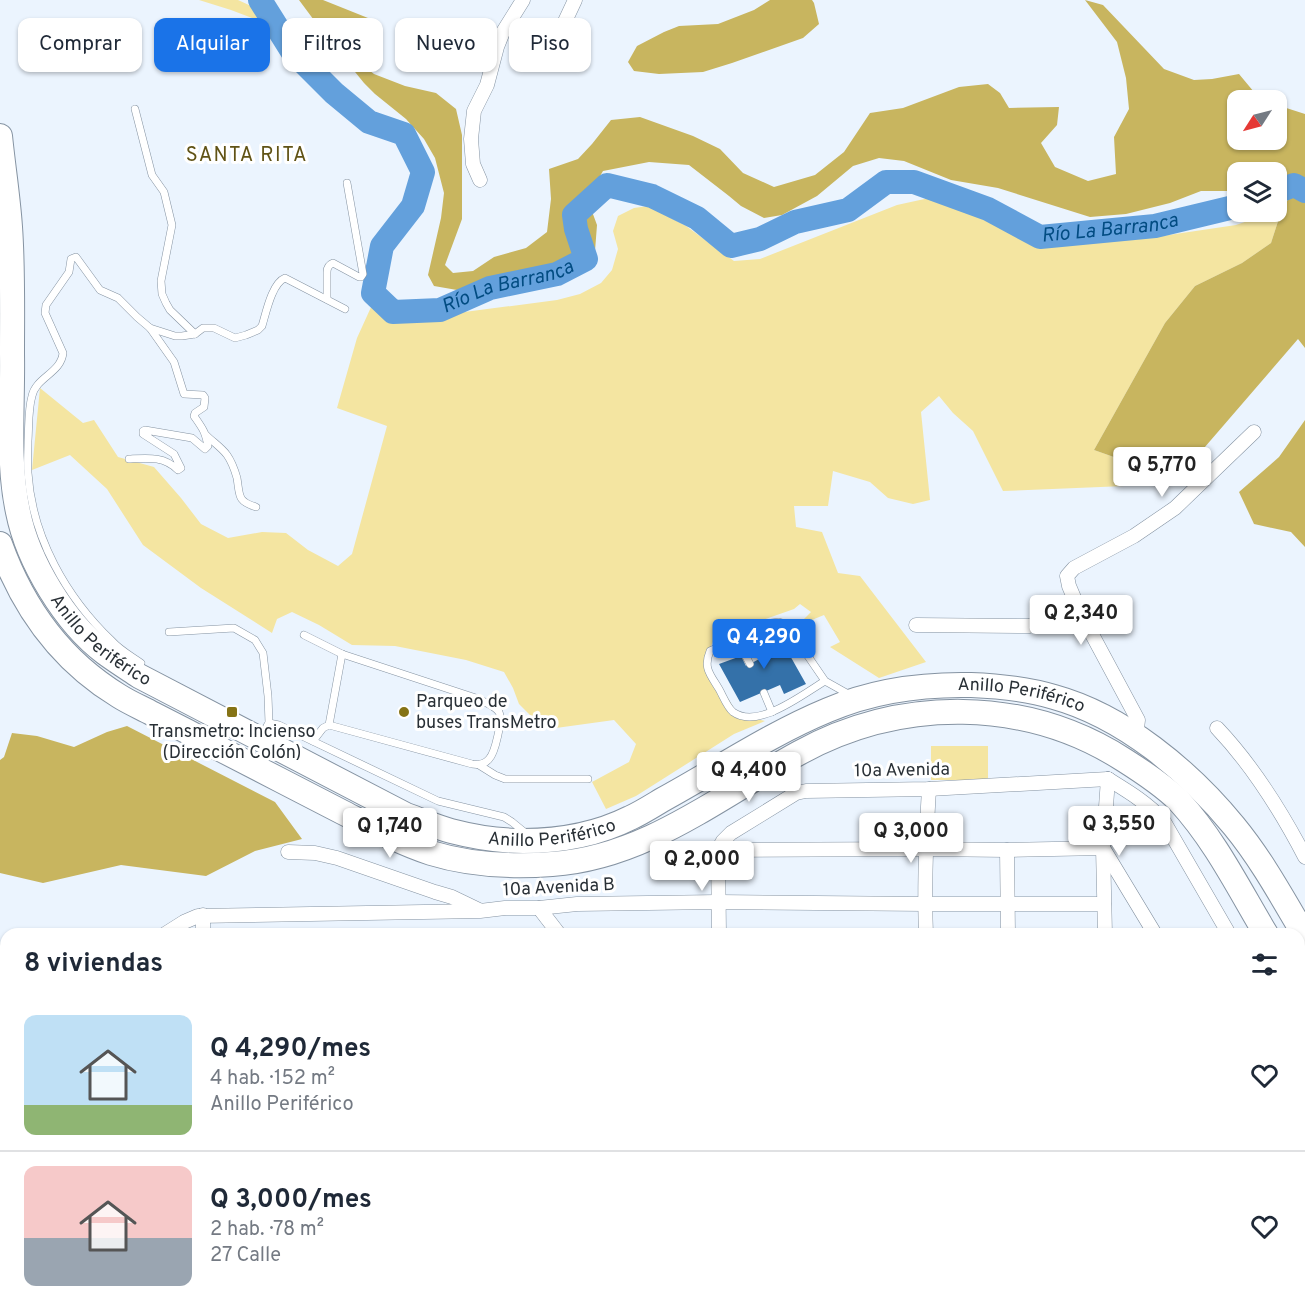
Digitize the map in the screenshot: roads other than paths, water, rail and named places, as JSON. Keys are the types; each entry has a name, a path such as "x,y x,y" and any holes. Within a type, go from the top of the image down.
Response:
{"highway":[{"name":"Anillo Periférico","path":"0,136 10,226 13,475 18,513 30,550 46,584 65,612 104,652 139,676 165,685 265,731 406,815 450,831 491,839 523,841 554,839 588,833 629,819 774,721 828,710 858,699 889,692 945,684 996,686 1054,697 1097,713 1166,758 1194,782 1235,826 1271,877 1300,928"},
{"name":"Anillo Periférico","path":"0,544 13,577 32,613 72,660 96,680 120,697 393,838 430,853 464,861 513,866 556,864 603,855 668,829 797,753 838,734 870,723 911,714 952,711 990,713 1052,726 1075,734 1112,752 1163,787 1188,811 1216,850 1262,928"}],"street":[{"path":"480,180 473,165 471,139 474,111 487,85 503,32 523,0"},
{"path":"567,18 575,0"},
{"path":"1136,737 1138,720 1080,612 1067,576 1074,568 1134,536 1175,508 1254,432"},
{"path":"916,625 1029,626 1080,612"},
{"path":"1217,728 1232,744 1280,810 1305,857"},
{"path":"1105,928 1103,848 1108,779 1142,800 1163,820 1226,928"},
{"name":"10a Avenida","path":"718,850 730,833 796,793 806,791 929,789 1108,779"},
{"path":"926,928 929,789"},
{"path":"719,928 718,850 1103,848"},
{"path":"1103,848 1151,928"},
{"path":"1007,850 1008,928"},
{"path":"288,852 315,853 337,858 452,897 480,911"},
{"name":"10a Avenida B","path":"174,928 190,918 203,915 480,911 539,908 576,903 1104,904"},
{"path":"539,908 553,928"},
{"path":"203,915 203,928"}],"lane":[{"path":"135,109 152,175 164,192 171,225 161,281 162,294 170,310 195,334"},
{"path":"327,299 327,272 330,264 333,263 359,277 363,274 347,183"},
{"path":"129,459 158,458 180,470 174,454 144,435 143,431 192,438 205,449 208,446 206,435 202,425 194,416 204,407 205,398 203,395 184,394 174,362 150,328 118,298 100,290 76,257 71,259 69,272 46,305 45,313 63,353 56,369 36,386 32,393 29,408 27,471 31,497 38,526 51,558 66,585 90,617 113,642 150,670"},
{"path":"150,328 175,336 189,336 203,328 214,328 235,338 246,335 262,326 275,286 282,279 288,279 345,309"},
{"path":"206,435 229,457 236,476 240,499 256,507"},
{"path":"825,681 774,721 743,717 732,711 708,672 706,661 710,651 771,623 779,622 786,624 825,681 858,699"},
{"path":"169,632 234,628 255,640 263,653 268,696 265,731 279,725 438,801 504,817 534,841"},
{"path":"304,635 342,654 479,699 492,706 499,712 501,720 492,754 488,761 479,765"},
{"path":"736,638 750,664"},
{"path":"329,725 342,654"},
{"path":"764,693 774,721"},
{"path":"314,741 323,728 329,725 479,765 505,779 588,779"}],"waterway":[{"name":"Río La Barranca","path":"260,0 292,51 334,93 369,122 404,134 423,172 413,206 382,246 373,293 393,312 440,310 490,288 557,274 586,259 574,215 607,185 652,196 697,218 731,246 760,239 795,222 848,210 886,182 914,182 988,209 1040,237 1155,226 1227,209"},
{"name":"Río La Barranca","path":"1287,188 1294,185 1305,191"}],"place":[{"name":"Transmetro: Incienso (Dirección Colón)","path":"232,712"},
{"name":"Parqueo de buses TransMetro","path":"404,712"}],"district":[{"name":"SANTA RITA","path":"247,156"}]}
